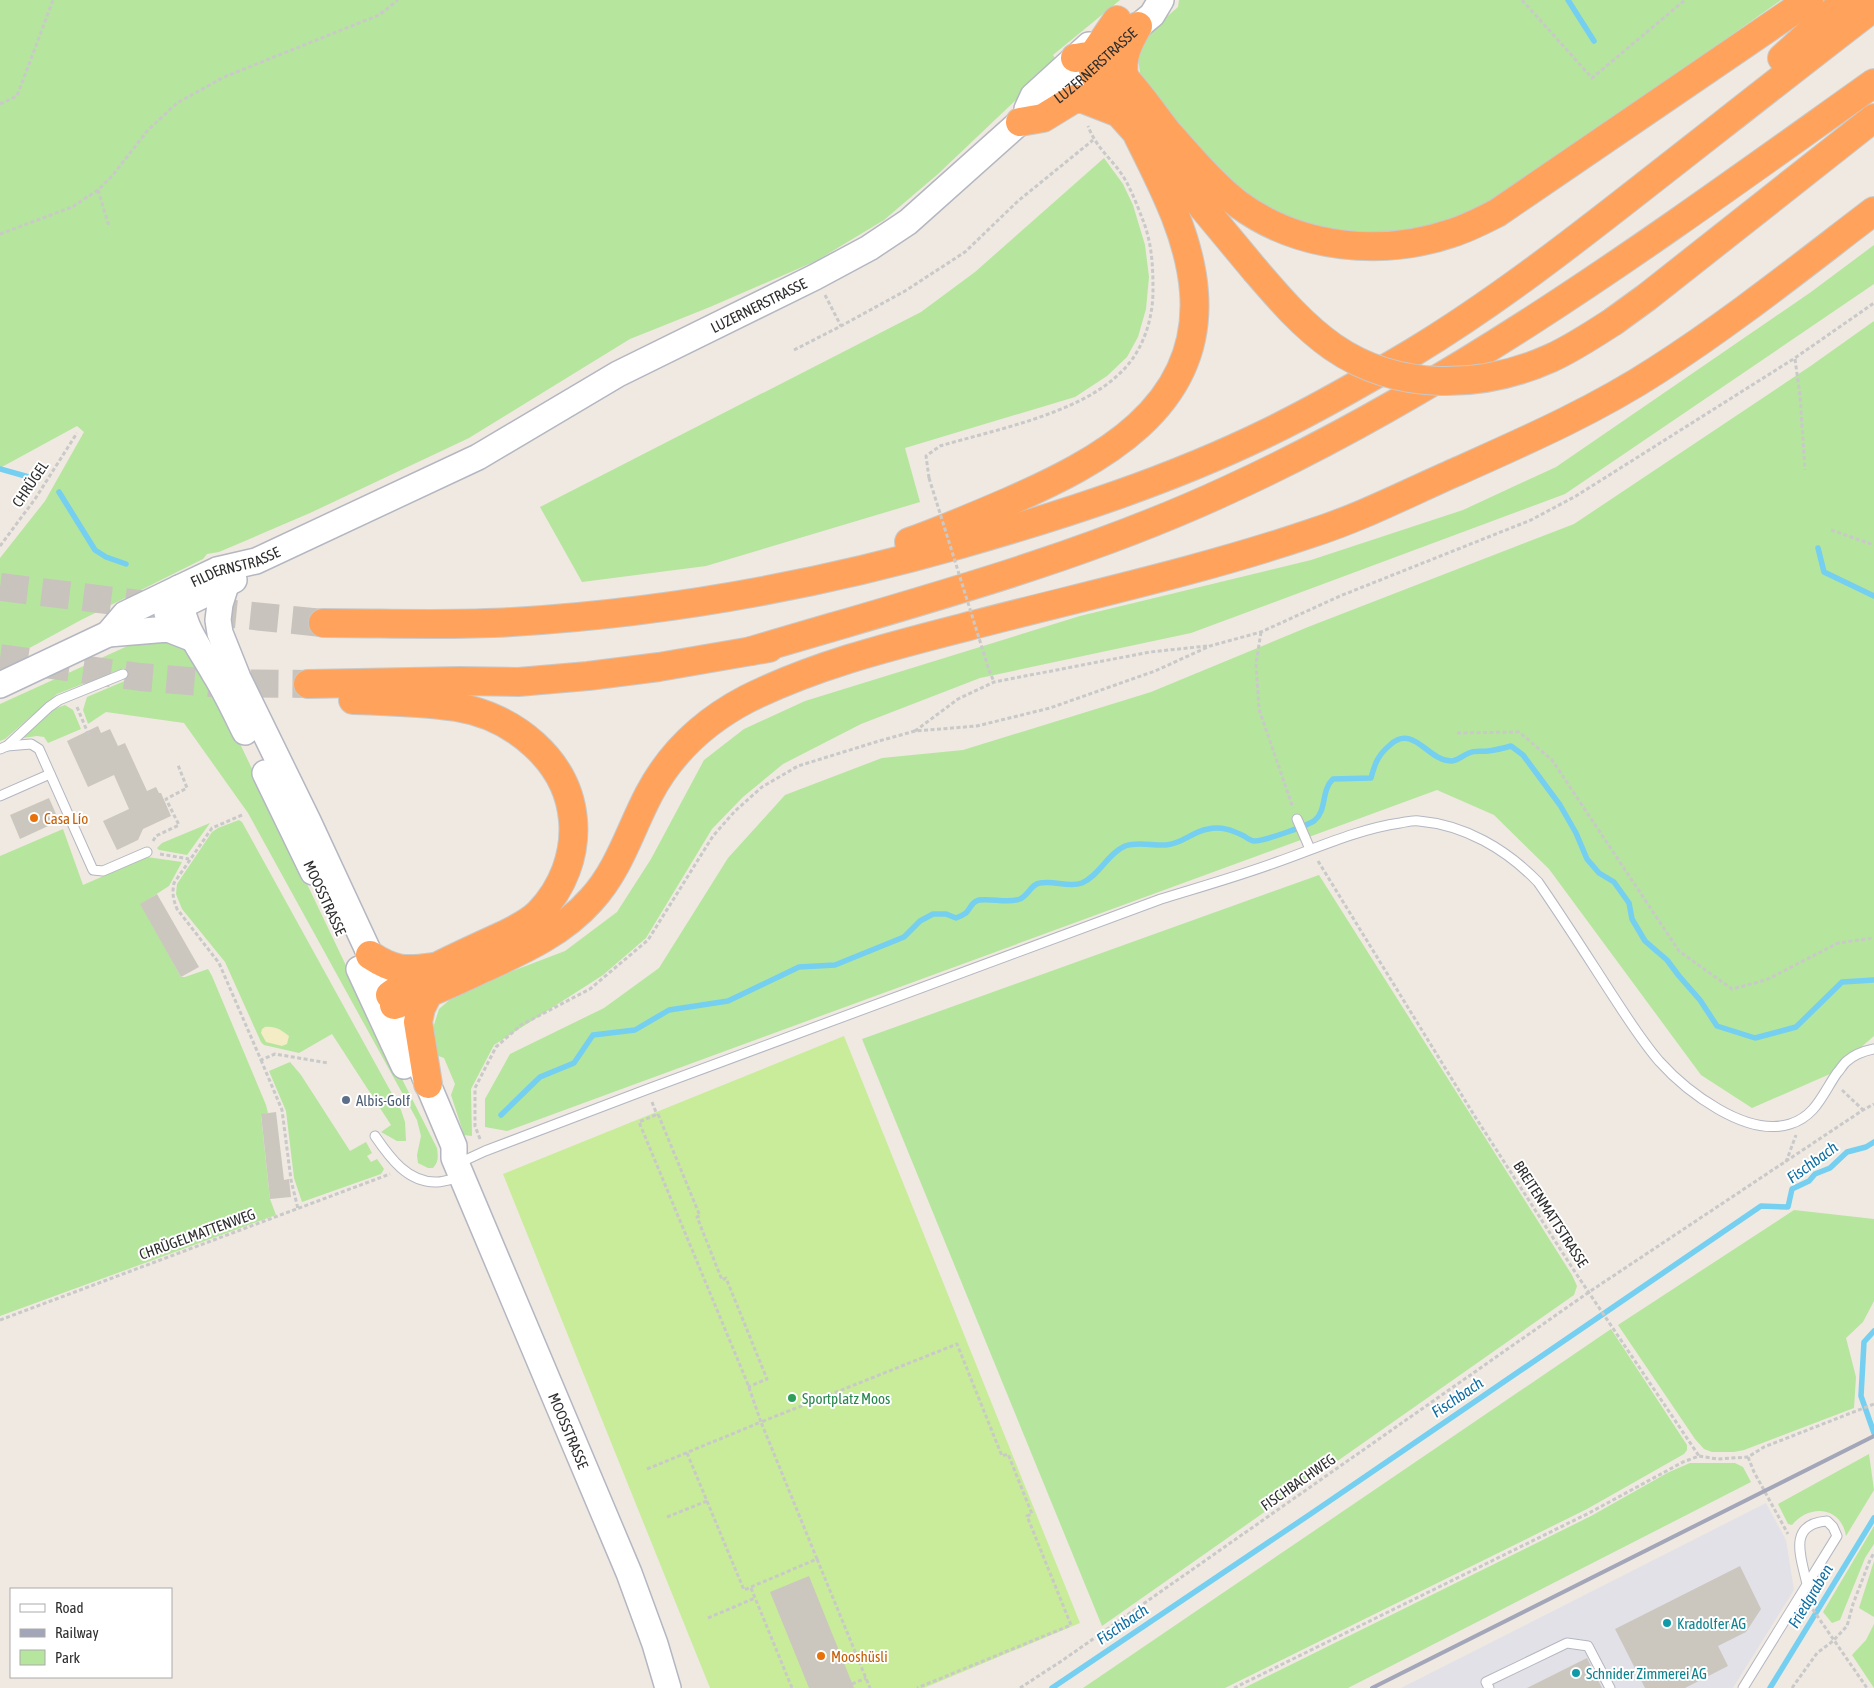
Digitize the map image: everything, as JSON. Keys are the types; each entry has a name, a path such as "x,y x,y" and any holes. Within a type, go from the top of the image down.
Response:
{"highway":[{"path":"1090,60 1124,77 1197,166 1239,205 1267,222 1315,240 1366,247 1392,246 1452,234 1497,213 1809,0"},
{"path":"1620,206 1846,0"},
{"path":"323,623 509,622 658,609 759,593 902,561 1063,514 1123,494 1181,471 1267,433 1340,395 1415,351 1538,268 1620,206 1874,6"},
{"path":"1090,60 1128,23"},
{"path":"1124,77 1122,65 1128,23"},
{"path":"1090,60 1097,80 1138,136 1196,199 1299,319 1334,348 1365,364 1416,379 1441,382 1472,381 1511,373 1553,357 1614,321 1874,118"},
{"path":"751,651 945,595 1049,562 1183,510 1341,435 1462,366 1580,289 1874,83"},
{"path":"1020,122 1044,118 1074,99 1083,99 1119,112"},
{"path":"759,593 933,534 1023,496 1066,474 1121,441 1143,423 1162,403 1181,369 1191,343 1195,317 1194,291 1187,253 1177,222 1138,136"},
{"path":"386,1002 428,994 521,951 570,921 593,899 608,878 623,853 650,792 675,755 712,720 746,700 786,681 910,641 1174,574 1314,533 1376,508 1566,421 1623,391 1717,330 1874,211"},
{"path":"386,1002 437,966 522,926 537,915 548,903 564,875 572,850 572,813 565,786 558,772 540,749 513,728 488,716 457,707 381,701 309,692 458,681 518,682 597,675 863,634 1108,574 1304,522 1366,504 1455,472"},
{"path":"370,954 394,969 410,970 437,966"},
{"path":"428,994 421,1008 418,1022 428,1084"}],"main road":[{"name":"LUZERNERSTRASSE","path":"1128,23 1141,3 1150,0"},
{"name":"LUZERNERSTRASSE","path":"1128,23 1152,15 1161,0"},
{"name":"LUZERNERSTRASSE","path":"478,457 618,374 815,277 869,248 908,222 1020,122 1039,112 1090,60"},
{"name":"FILDERNSTRASSE","path":"185,598 217,570 256,561 478,457"},
{"path":"0,685 108,634 155,618 185,598 226,585 244,573 256,561"},
{"name":"MOOSSTRASSE","path":"226,585 220,604 218,620 220,633 238,678 370,954 386,1002 446,1150 458,1166"},
{"name":"MOOSSTRASSE","path":"185,598 206,624 238,678"},
{"name":"MOOSSTRASSE","path":"185,598 184,619 193,640 230,702 428,1084 454,1146 458,1166 630,1573 668,1688"},
{"path":"108,634 168,628 193,640"}],"lane":[{"path":"3,747 49,707 72,694 122,674"},
{"path":"3,747 25,744 35,746 41,753 93,870 103,871 147,852"},
{"path":"0,796 50,774"},
{"path":"1297,819 1310,849"},
{"path":"374,1136 402,1169 419,1181 438,1182 458,1166 485,1151 1162,899 1231,878 1310,849 1384,825 1418,821 1451,828 1488,842 1521,864 1538,882 1638,1034 1660,1062 1691,1090 1725,1112 1748,1123 1771,1127 1790,1124 1811,1112 1823,1098 1846,1062 1863,1052 1874,1049"},
{"path":"1743,1688 1837,1536 1833,1527 1826,1521 1807,1526 1801,1533 1799,1547 1807,1584"},
{"path":"1489,1688 1486,1682 1567,1643 1588,1646 1610,1688"}],"path":[{"path":"0,104 17,96 53,0"},
{"path":"0,234 72,207 98,190 112,176 148,130 177,103 224,77 378,15 398,0"},
{"path":"1522,0 1592,78 1685,0"},
{"path":"794,350 905,291 965,252 1018,202 1093,140 1126,181 1144,224 1153,258 1153,305 1149,326 1134,357 1118,376 1070,405 1039,417 940,446 926,456 929,478 994,682"},
{"path":"98,190 109,226"},
{"path":"815,277 841,326"},
{"path":"485,1151 475,1126 475,1088 496,1047 521,1025 590,989 648,940 713,836 734,811 762,787 798,766 915,731 977,726 1050,708 1155,671 1210,646 1260,632 1340,596 1531,520 1576,496 1795,358 1874,303"},
{"path":"1795,358 1800,396 1805,470"},
{"name":"CHRÜGEL","path":"0,546 36,499 77,433"},
{"path":"1831,530 1874,545"},
{"path":"1260,632 1256,664 1258,709 1297,819"},
{"path":"915,731 958,699 994,682 1150,652 1210,646"},
{"path":"72,694 90,738"},
{"path":"1457,733 1519,732 1552,760 1679,951 1732,989 1766,980 1838,943 1874,938"},
{"path":"178,765 187,788 166,799 178,826 156,836 147,852 189,859"},
{"path":"242,815 212,828 174,883 172,891 173,900 177,909 219,963 282,1110 291,1180 298,1208"},
{"name":"BREITENMATTSTRASSE","path":"1310,849 1474,1115 1699,1456"},
{"path":"261,1060 275,1054 328,1063"},
{"path":"1832,1082 1863,1110"},
{"path":"650,1096 700,1216 696,1217 722,1280 726,1278 767,1379 748,1387"},
{"name":"FISCHBACHWEG","path":"1020,1688 1589,1292 1874,1104"},
{"path":"657,1115 639,1122 870,1688"},
{"path":"1786,1162 1802,1118"},
{"name":"CHRÜGELMATTENWEG","path":"0,1320 402,1169"},
{"path":"647,1469 957,1344 1002,1456 1008,1454 1015,1471 1032,1514 1027,1516 1071,1625 917,1688"},
{"path":"1234,1688 1580,1517 1683,1462 1699,1456 1717,1459 1748,1457 1764,1447 1874,1404"},
{"path":"687,1453 744,1590 818,1559"},
{"path":"1748,1457 1754,1472 1788,1534 1799,1547"},
{"path":"667,1517 707,1501"},
{"path":"1792,1688 1817,1653 1833,1641 1847,1626 1853,1604 1874,1553"},
{"path":"751,1588 792,1688"},
{"path":"708,1618 755,1598"},
{"path":"1808,1602 1866,1688"},
{"path":"852,1684 866,1678"}],"shaded area":[{"path":"1766,1503 1786,1540 1794,1590 1733,1688 1401,1688"}],"green space":[{"path":"0,0 1120,0 1053,55 1057,61 938,174 884,220 816,261 630,339 469,438 310,513 219,552 207,554 203,559 81,620 0,664 0,558 45,501 84,432 77,426 0,468"},
{"path":"1179,0 1781,0 1520,185 1486,206 1449,223 1391,236 1330,232 1263,206 1230,181 1192,142 1146,86 1140,73 1138,58 1147,30 1162,21 1178,7"},
{"path":"1104,158 1123,184 1133,205 1145,245 1149,277 1146,309 1138,337 1127,357 1107,376 1075,397 905,448 920,502 706,566 582,582 540,507 921,312 975,272"},
{"path":"1874,245 1874,284 1565,494 1191,633 980,678 861,724 783,764 743,797 712,829 646,938 603,975 494,1045 471,1089 472,1136 464,1135 451,1095 455,1084 444,1058 433,1054 433,1028 439,1009 460,991 565,951 617,912 651,859 704,760 744,729 805,701 1080,616 1311,560 1463,510 1556,467 1811,292"},
{"path":"1874,321 1874,1036 1830,1074 1752,1108 1701,1075 1549,869 1494,815 1437,790 507,1131 485,1127 485,1099 510,1054 604,1008 659,968 728,858 785,795 882,758 963,750 1151,692 1308,627 1574,524 1812,365"},
{"path":"143,639 180,640 211,683 372,1020 437,1148 437,1161 433,1168 428,1168 418,1163 417,1155 421,1136 417,1120 248,813 184,723 106,712 88,724 83,710 87,697 127,680 124,668 57,694 5,739 0,741 0,704"},
{"path":"65,705 73,710 81,729 48,743 44,737 23,738 54,709"},
{"path":"239,820 242,822 401,1110 405,1122 406,1141 397,1141 381,1132 391,1125 332,1034 299,1053 264,1045 261,1042 225,962 182,909 176,894 177,884 212,832"},
{"path":"210,823 187,855 157,848 162,843"},
{"path":"63,829 83,885 147,857 182,862 169,886 141,904 181,977 208,969 212,976 266,1105 268,1113 261,1115 270,1199 276,1215 0,1316 0,856"},
{"path":"1319,875 1572,1275 1577,1286 1574,1295 1102,1626 862,1039"},
{"name":"Sportplatz Moos","path":"844,1036 1080,1623 924,1688 710,1688 503,1174"},
{"path":"290,1062 301,1075 350,1151 366,1142 372,1153 367,1156 371,1162 377,1159 384,1169 381,1174 302,1202 294,1178 286,1111 269,1071"},
{"path":"1794,1210 1874,1219 1874,1301 1863,1322 1846,1338 1856,1377 1854,1408 1744,1450 1712,1452 1704,1449 1695,1439 1618,1325"},
{"path":"1611,1329 1687,1445 1687,1450 1684,1454 1587,1509 1225,1688 1083,1688"},
{"path":"1869,1454 1874,1490 1846,1536 1843,1526 1838,1519 1824,1511 1815,1511 1799,1518 1792,1525 1788,1524 1778,1504"},
{"path":"1690,1463 1735,1463 1743,1467 1751,1482 1348,1688 1244,1688 1591,1516 1669,1472"},
{"path":"1874,1526 1874,1544 1865,1558 1840,1620 1832,1623 1823,1612"},
{"path":"1874,1561 1874,1617 1859,1608"},
{"path":"1874,1624 1874,1688 1852,1655 1866,1640"}],"sand":[{"path":"265,1027 278,1029 289,1036 287,1044 282,1046 266,1042 261,1033"}],"building":[{"path":"98,726 101,733 110,729 118,746 125,743 147,791 156,787 159,793 161,793 171,816 143,829 138,840 117,850 103,821 129,809 114,775 88,787 67,741"},
{"name":"Casa Lío","path":"49,798 59,821 20,839 10,815"},
{"path":"157,894 199,967 181,977 140,904"},
{"path":"276,1112 284,1180 289,1179 291,1197 270,1199 261,1114"},
{"name":"Kradolfer AG","path":"1740,1566 1761,1609 1746,1632 1718,1646 1728,1666 1685,1688 1645,1688 1615,1629"},
{"path":"809,1576 854,1688 809,1688 770,1592"},
{"name":"Schnider Zimmerei AG","path":"1587,1658 1602,1688 1527,1688"}],"waterway":[{"path":"1568,0 1594,41"},
{"path":"0,469 36,479"},
{"path":"59,492 95,550 106,557 126,564"},
{"path":"1818,548 1824,572 1874,596"},
{"path":"501,1115 540,1077 574,1063 593,1035 635,1030 669,1010 728,1001 799,967 835,965 904,937 920,921 933,914 946,914 956,918 966,913 979,900 1005,901 1020,899 1032,887 1045,882 1072,885 1082,883 1094,875 1113,854 1125,846 1135,844 1172,844 1202,830 1213,828 1226,829 1258,841 1304,826 1319,816 1327,789 1333,779 1371,778 1383,752 1399,739 1406,738 1421,745 1443,760 1457,760 1471,752 1491,751 1511,746 1523,755 1560,805 1576,833 1587,859 1599,873 1614,882 1629,903 1632,919 1645,941 1667,960 1700,1000 1717,1026 1755,1038 1796,1027 1842,982 1874,980"},
{"name":"Fischbach","path":"1052,1688 1761,1206 1788,1207 1792,1189 1809,1181 1815,1174 1830,1168 1847,1152 1866,1147 1874,1142"},
{"name":"Friedgraben","path":"1874,1331 1864,1342 1861,1396 1874,1433"},
{"name":"Friedgraben","path":"1770,1688 1874,1518"}],"tunnel":[{"path":"0,587 164,607 323,623"},
{"path":"0,658 140,677 212,683 308,684"}],"railway":[{"path":"1372,1688 1874,1436"}],"place":[{"name":"Casa Lío","path":"34,818"},
{"name":"Albis-Golf","path":"346,1100"},
{"name":"Sportplatz Moos","path":"792,1398"},
{"name":"Kradolfer AG","path":"1667,1623"},
{"name":"Mooshüsli","path":"821,1656"},
{"name":"Schnider Zimmerei AG","path":"1576,1673"}]}
